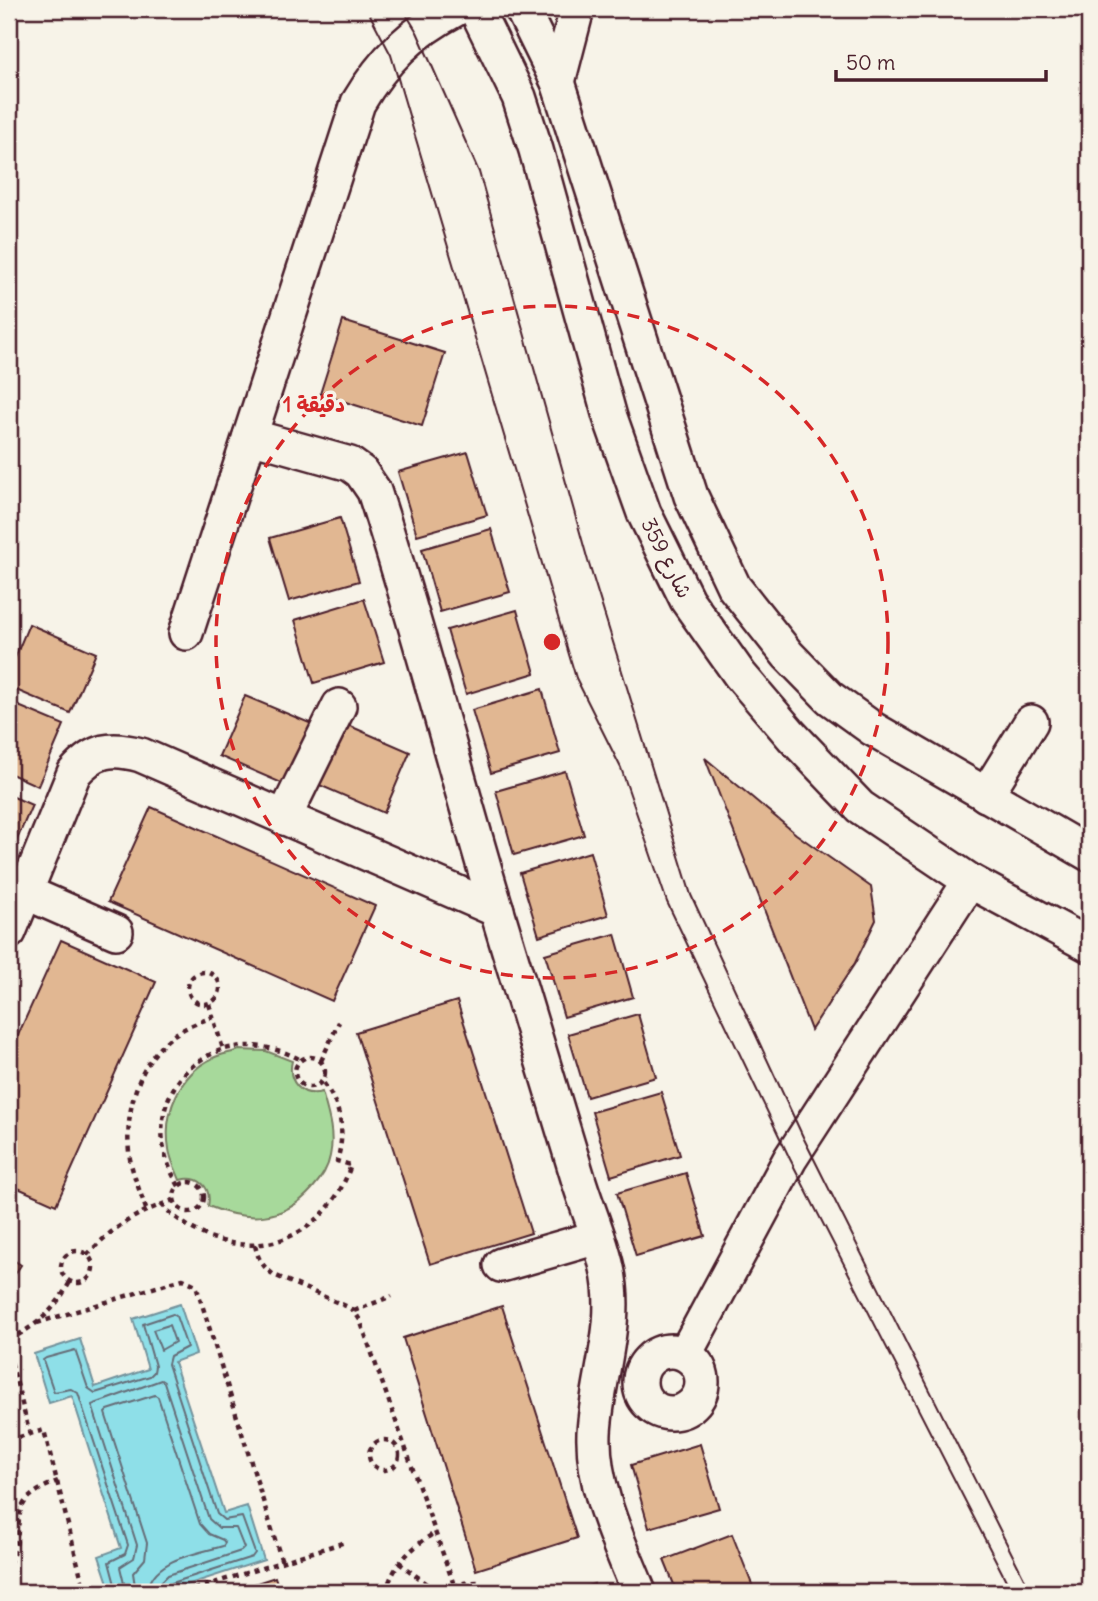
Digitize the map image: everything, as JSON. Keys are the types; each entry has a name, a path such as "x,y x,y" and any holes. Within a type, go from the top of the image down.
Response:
{"street":[{"path":"186,633 358,103 391,55 417,32 456,9"},
{"name":"شارع 359","path":"476,9 519,97 610,417 644,513 687,600 740,676 792,736 860,807 970,881 1089,945"},
{"path":"522,9 558,82 691,496 734,587 788,655 831,698 873,729 1089,854"},
{"path":"558,82 577,9"},
{"path":"250,436 350,464 368,480 383,518 497,910 582,1194 598,1237 612,1292 611,1324 595,1426 596,1469 611,1521 639,1592"},
{"path":"284,818 339,706"},
{"path":"986,795 1031,722"},
{"path":"9,932 74,773 86,760 103,751 121,750 141,755 497,910"},
{"path":"685,1354 790,1159 970,881"},
{"path":"25,892 116,932"},
{"path":"500,1265 598,1237"}],"path":[{"path":"207,972 215,976 220,983 220,992 209,1004 193,1001 188,994 192,977 199,973 207,972"},
{"path":"209,1004 223,1049"},
{"path":"146,1209 129,1155 128,1128 135,1093 147,1066 174,1035 213,1017"},
{"path":"321,1061 339,1021"},
{"path":"179,1186 165,1158 162,1143 163,1113 175,1085 185,1073 209,1055 238,1045 266,1047 301,1060"},
{"path":"161,1204 187,1228 220,1242 255,1245 289,1236 305,1228 331,1204 351,1165 337,1161 342,1137 340,1117 333,1098 322,1081 325,1067 321,1061 307,1057 301,1060 295,1073 297,1080 310,1087 322,1081"},
{"path":"186,1182 201,1187 204,1194 204,1202 199,1209 192,1212 184,1212 177,1207 174,1200 174,1192 186,1182"},
{"path":"86,1255 104,1236 146,1209 174,1200"},
{"path":"255,1245 259,1261 274,1275 354,1311 360,1320 454,1585"},
{"path":"72,1252 86,1255 92,1261 90,1276 78,1283 70,1282 64,1277 61,1262 72,1252"},
{"path":"37,1323 183,1279 196,1285 282,1562"},
{"path":"9,1340 52,1311 70,1282"},
{"path":"354,1311 392,1296"},
{"path":"9,1353 30,1435"},
{"path":"9,1440 44,1430 85,1592"},
{"path":"385,1440 397,1449 399,1457 390,1469 375,1468 370,1462 368,1454 377,1442 385,1440"},
{"path":"397,1449 406,1445"},
{"path":"9,1564 21,1506 27,1496 36,1489 58,1481"},
{"path":"386,1592 399,1563 436,1532"},
{"path":"185,1592 345,1542"},
{"path":"399,1563 438,1592"},
{"path":"445,1592 454,1585 480,1582"}],"green space":[{"path":"239,1050 266,1051 292,1061 292,1075 297,1086 308,1092 322,1092 330,1124 330,1156 318,1182 289,1208 264,1216 237,1215 208,1206 206,1188 193,1179 180,1180 169,1149 171,1109 183,1084 201,1065"}],"water":[{"path":"180,1304 196,1354 174,1362 224,1513 247,1506 264,1560 165,1592 111,1592 99,1556 121,1548 72,1396 49,1403 34,1354 80,1339 95,1387 148,1369 133,1319"}],"building":[{"path":"343,321 445,353 422,426 320,394"},
{"path":"468,452 487,515 417,535 398,472"},
{"path":"340,518 359,581 289,601 270,538"},
{"path":"491,529 510,592 440,612 422,549"},
{"path":"364,599 384,662 314,683 295,620"},
{"path":"517,610 535,673 466,694 447,630"},
{"path":"29,624 96,653 70,713 9,687 9,672"},
{"path":"542,689 560,753 491,773 472,710"},
{"path":"245,696 312,724 286,785 219,756"},
{"path":"9,702 64,725 38,786 9,773"},
{"path":"343,723 410,752 384,813 317,784"},
{"path":"705,758 796,834 871,887 876,920 855,963 811,1030"},
{"path":"565,771 584,835 514,855 496,791"},
{"path":"9,795 32,805 9,858"},
{"path":"151,807 375,906 332,1001 108,902"},
{"path":"590,852 608,915 539,936 520,873"},
{"path":"615,934 633,997 564,1017 545,954"},
{"path":"61,940 156,982 56,1205 9,1184 9,1055"},
{"path":"457,1001 531,1233 430,1264 356,1032"},
{"path":"638,1014 656,1077 587,1097 568,1034"},
{"path":"661,1092 680,1155 611,1176 592,1112"},
{"path":"686,1173 705,1236 636,1256 617,1193"},
{"path":"9,1257 21,1265 9,1283"},
{"path":"502,1306 577,1538 476,1570 403,1338"},
{"path":"700,1444 719,1508 649,1528 631,1465"},
{"path":"732,1534 755,1592 677,1592 664,1560"},
{"path":"275,1577 280,1592 230,1592"},
{"path":"594,1584 597,1592 569,1592"}],"tram line":[{"path":"367,9 391,55 576,678 621,768 667,902 790,1159 1012,1592"},
{"path":"403,9 417,32 479,172 588,561 691,895 804,1139 1031,1592"}]}
